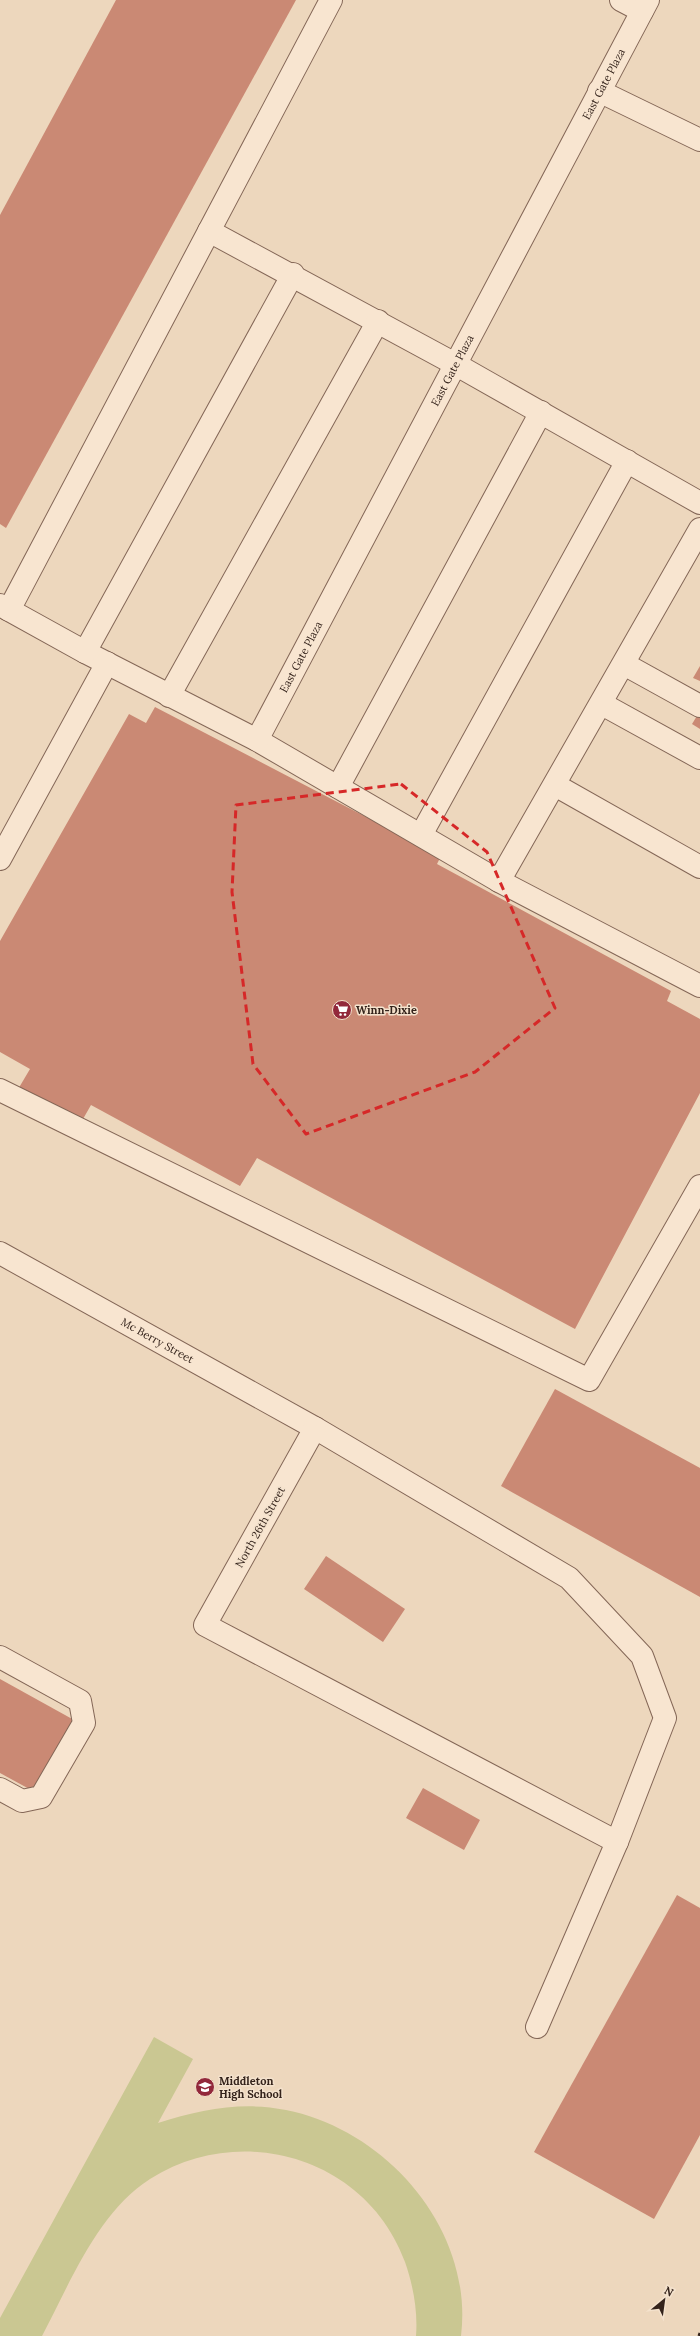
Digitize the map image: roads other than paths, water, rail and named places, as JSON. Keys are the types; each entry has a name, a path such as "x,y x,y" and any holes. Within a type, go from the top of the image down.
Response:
{"street":[{"path":"331,0 209,231 4,608 169,696 257,740 499,881 700,986"},
{"path":"621,0 645,6"},
{"name":"East Gate Plaza","path":"257,740 645,6"},
{"path":"599,91 700,140"},
{"path":"209,231 293,274 700,502"},
{"path":"85,652 293,274"},
{"path":"169,696 378,322"},
{"path":"338,787 541,412"},
{"path":"421,835 627,461"},
{"path":"499,881 602,704 700,529"},
{"path":"0,860 107,663"},
{"path":"624,664 700,706"},
{"path":"602,704 700,758"},
{"path":"554,785 700,867"},
{"path":"0,1090 590,1380 700,1186"},
{"name":"Mc Berry Street","path":"0,1254 315,1428 569,1578 642,1656 664,1718 617,1842 537,2027"},
{"name":"North 26th Street","path":"315,1428 205,1625 617,1842"},
{"path":"0,1657 80,1701 84,1723 41,1797 22,1801 0,1789"}],"place":[{"name":"Winn-Dixie","path":"342,1010"},
{"name":"Middleton High School","path":"205,2087"}]}
